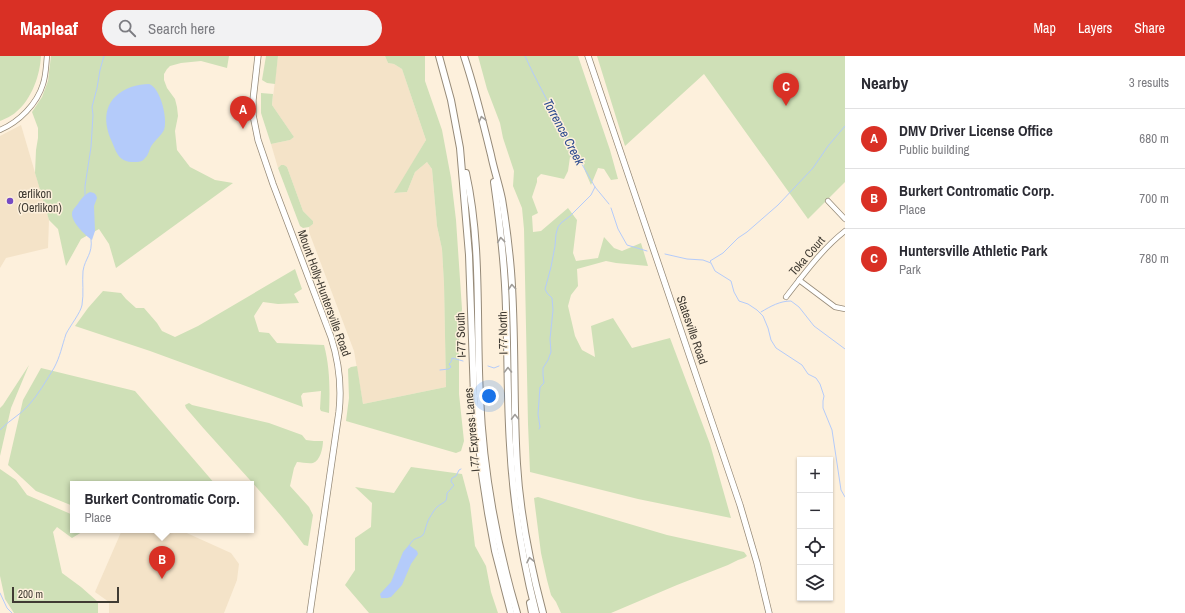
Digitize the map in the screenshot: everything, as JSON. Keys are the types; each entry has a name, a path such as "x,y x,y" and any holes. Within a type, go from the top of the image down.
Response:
{"highway":[{"name":"I-77 South","path":"440,56 460,148 470,254 474,396 482,474 495,551 511,613"},
{"name":"I 77 North","path":"464,56 479,106 504,213 511,271 519,490 530,560 543,613"},
{"name":"I 77 Express Lanes","path":"460,148 470,196 474,235 480,403 484,454 492,506 505,569 517,613"},
{"path":"491,157 506,291 512,472 515,504 532,613"},
{"path":"524,561 536,613"},
{"path":"505,569 521,613"}],"main road":[{"name":"Mount Holly-Huntersville Road","path":"258,56 253,100 253,115 258,140 273,184 331,337 337,356 340,375 339,412 310,613"},
{"name":"Statesville Road","path":"588,56 740,505 757,563 768,613"}],"street":[{"path":"0,130 19,118 33,103 43,84 47,56"},
{"path":"828,201 845,219"},
{"name":"Toka Court","path":"786,297 823,252 845,230"},
{"path":"799,280 835,307 845,309"}],"shaded area":[{"path":"278,56 385,56 388,63 394,64 402,69 426,140 395,193 407,192 415,172 427,162 432,169 437,226 442,249 446,387 363,404 354,351 309,232 309,227 313,224 313,221 303,211 287,167 281,165 278,168 271,144 290,140 294,137 272,105"},
{"path":"21,125 49,220 48,248 6,258 0,268 0,136"},
{"path":"121,533 187,533 231,553 239,564 237,580 224,613 109,613 109,602 95,592"}],"green space":[{"path":"0,56 41,56 37,79 31,94 22,107 0,121"},
{"path":"51,56 229,56 227,68 201,61 181,63 170,66 164,74 164,80 167,88 175,99 177,107 178,116 175,131 177,150 190,167 215,180 233,183 116,268 109,244 99,229 81,239 66,266 58,229 49,220 35,173 38,128 32,112 42,97 48,81"},
{"path":"266,56 278,56 275,84 267,83 262,80"},
{"path":"385,56 425,56 425,81 442,130 451,178 456,220 462,309 459,337 459,394 464,441 461,451 456,453 346,421 349,398 348,369 351,367 357,366 363,404 446,387 442,249 437,226 432,169 427,162 415,172 407,192 394,193 426,140 402,69 394,64 388,63"},
{"path":"478,56 578,56 610,150 618,179 611,180 604,169 598,168 591,185 582,160 570,157 568,171 564,179 541,174 537,178 532,197 538,213 532,216 533,232 541,231 568,208 577,220 573,253 576,261 598,258 604,237 614,248 622,251 641,243 648,266 606,261 577,269 578,286 571,295 568,306 575,336 582,350 595,357 591,326 613,318 632,348 670,338 710,444 731,518 638,499 530,472 524,229 522,208 513,186 514,171 503,138 500,123 487,89"},
{"path":"597,56 845,56 845,182 808,219 704,74 625,146"},
{"path":"261,93 273,94 272,105 294,137 290,140 271,144 261,113"},
{"path":"281,165 287,167 303,211 313,221 313,224 309,227 303,228 300,226 278,168"},
{"path":"295,269 302,289 294,294 299,303 278,304 263,302 254,316 259,332 269,333 277,343 324,345 329,379 329,413 321,411 320,409 321,391 303,393 301,396 303,407 150,351 75,326 103,291 121,293 136,308 144,308 162,331 175,337 198,326"},
{"path":"29,365 11,408 0,456 0,408"},
{"path":"41,368 135,391 212,481 70,481 70,505 36,491 8,465 23,400"},
{"path":"189,403 192,405 269,423 302,435 306,440 323,441 321,454 318,460 313,463 297,462 290,486 309,507 313,515 308,546 304,545 254,485 254,481 250,481 185,405"},
{"path":"411,467 462,474 470,504 475,546 486,566 491,592 498,613 369,613 345,585 355,570 355,538 371,527 372,503 355,487 394,493"},
{"path":"0,469 16,480 27,495 70,514 70,533 80,533 72,538 57,527 53,532 62,573 98,602 98,613 14,613 5,599 0,576"},
{"path":"538,497 667,535 744,552 747,556 611,613 561,613 551,595 541,553 534,498"}],"water":[{"path":"149,84 157,91 160,98 165,119 164,130 152,145 143,160 140,162 125,161 117,154 109,133 106,117 108,109 111,102 122,91 133,86"},
{"path":"90,192 94,193 97,198 94,206 95,231 92,240 82,232 72,217 74,208 86,194"},
{"path":"409,545 417,551 418,554 411,564 402,585 391,597 381,598 380,594 391,582 403,552"}],"waterway":[{"path":"85,195 91,147 92,107 104,56"},
{"name":"Torrence Creek","path":"525,56 564,133 595,187 609,204"},
{"path":"711,262 710,261 723,253 738,238 778,205 813,168 828,146 845,126"},
{"path":"539,429 538,414 540,387 544,383 543,368 551,352 550,339 553,310 552,298 545,289 551,267 556,234 561,223 591,195 595,187"},
{"name":"Torrence Creek","path":"611,208 618,229 627,245 647,251"},
{"path":"0,430 32,402 56,364 66,334 78,315 82,305 83,271 90,252 91,239"},
{"path":"665,254 687,259 703,260 711,263 715,271 731,281 734,292 739,301 748,304 763,316 771,340 776,348 802,365 808,374 816,378 820,384 824,396 823,408 832,430 841,490 845,497"},
{"name":"Torrence Creek","path":"761,312 779,303 791,301 799,307 814,326 845,349"},
{"path":"440,370 449,369 451,367 449,364 452,358 463,361"},
{"path":"488,366 494,368 499,366"},
{"path":"409,546 414,539 423,535 428,521 434,511 446,501 447,493 454,485 451,481 452,478 456,476 461,469"},
{"path":"0,593 7,608 12,613"}],"place":[{"name":"Huntersville Athletic Park","path":"786,106"},
{"name":"DMV Driver License Office","path":"243,129"},
{"name":"œrlikon (Oerlikon)","path":"10,201"},
{"name":"Burkert Contromatic Corp.","path":"162,579"}]}
